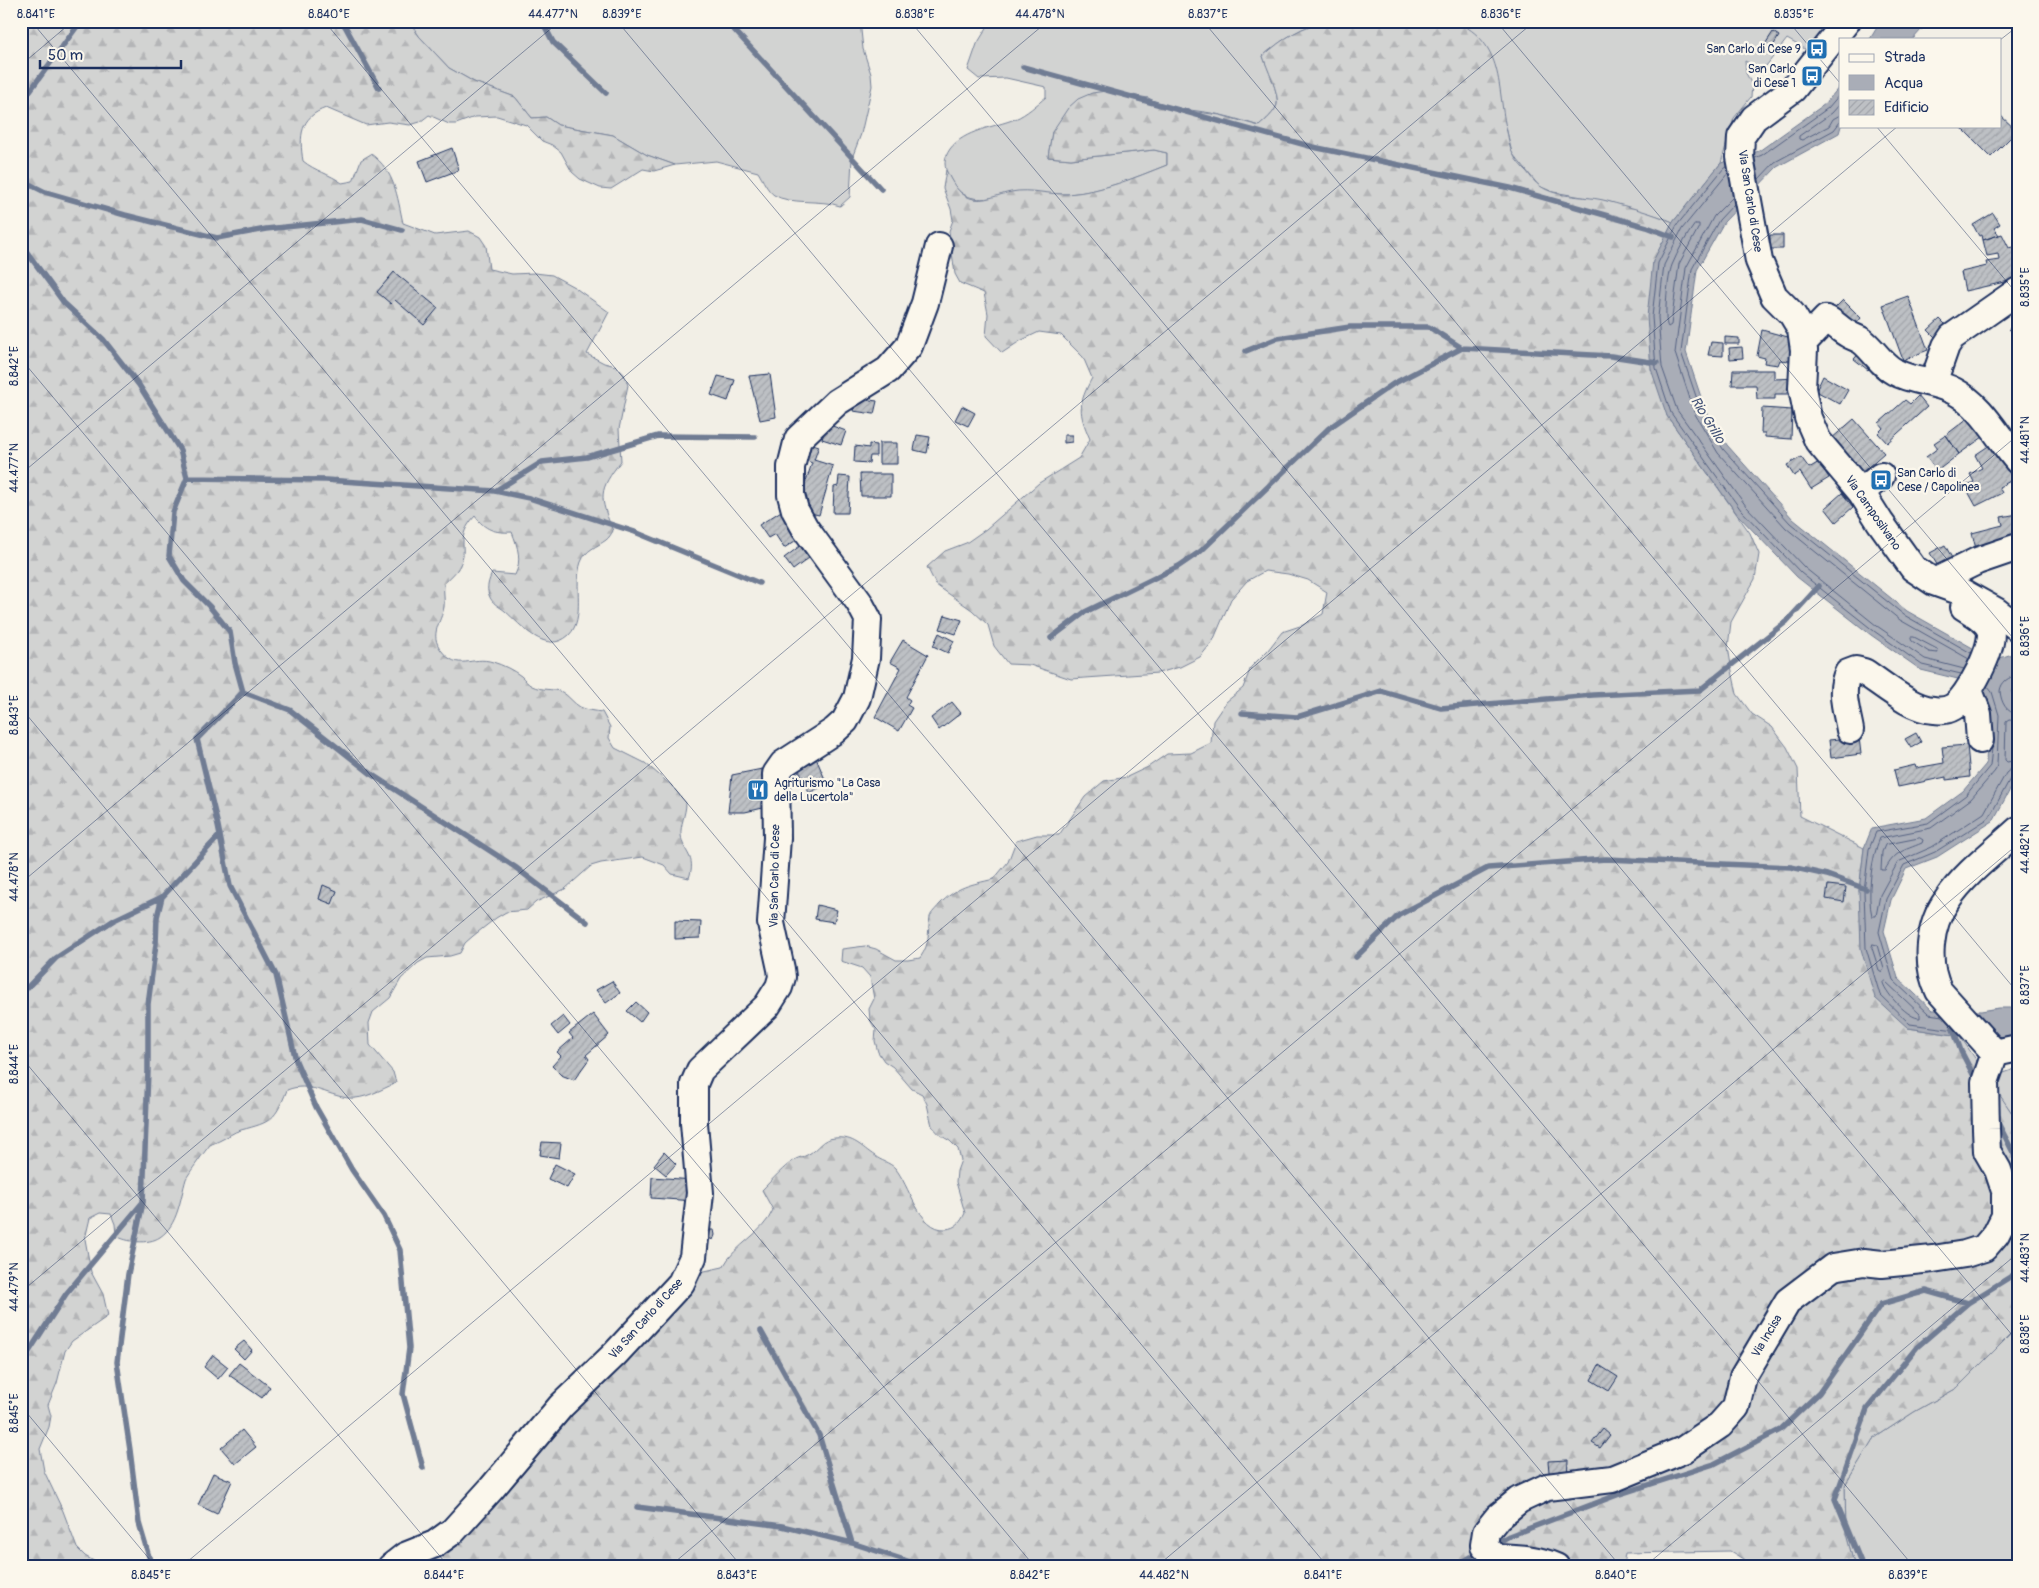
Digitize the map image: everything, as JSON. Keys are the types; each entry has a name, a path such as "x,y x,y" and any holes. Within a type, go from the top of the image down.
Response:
{"street":[{"name":"Via San Carlo di Cese","path":"1803,347 1801,329 1792,314 1774,296 1758,261 1740,157 1741,137 1754,118 1794,90 1847,21"},
{"name":"Via San Carlo di Cese","path":"391,1567 405,1556 435,1544 453,1531 561,1406 615,1354 680,1283 693,1257 700,1193 694,1123 694,1084 700,1070 766,1006 779,987 782,977 771,923 777,838 776,774 783,764 834,732 845,721 857,698 866,658 868,619 859,602 805,528 795,510 790,494 791,468 798,439 837,402 888,370 909,346 926,303 939,246"},
{"path":"1933,383 1946,346 1952,337 2018,292"},
{"path":"1803,347 1826,319 1848,334 1862,340 1896,373 1954,391 1980,412 2018,461"},
{"name":"Via Camposilvano","path":"1803,347 1802,388 1808,418 1818,440 1861,492 1913,568 1934,582 1948,597 1984,620 1990,628 1991,636 1990,644 1969,690 1953,707 1943,710 1924,709 1914,705 1864,672 1856,670 1848,674 1845,680 1844,693 1850,730"},
{"path":"1861,492 1881,476"},
{"path":"1934,582 1977,562 2018,547"},
{"name":"Via Camposilvano","path":"1934,582 1962,592 1987,606 2018,628"},
{"path":"1969,690 1978,714 1980,740"},
{"path":"1999,1047 1939,991 1934,981 1931,967 1931,948 1934,926 1947,900 1968,875 2018,830"},
{"name":"Via Incisa","path":"1556,1567 1543,1561 1495,1557 1484,1545 1486,1532 1498,1517 1519,1500 1547,1487 1612,1479 1683,1450 1720,1425 1736,1408 1743,1377 1788,1302 1833,1267 1864,1262 1882,1264 1965,1254 1984,1248 1996,1234 2005,1216 2005,1191 1998,1170 1988,1151 1985,1082 1999,1047"}],"green space":[{"path":"21,21 409,21 419,36 449,68 474,82 515,97 532,118 546,117 558,125 613,135 647,155 675,165 654,171 643,169 611,189 600,188 580,179 572,172 561,152 552,145 542,141 526,125 497,116 475,117 456,124 449,124 429,115 420,122 410,125 388,122 366,125 326,108 311,117 303,128 301,143 303,161 342,183 353,181 361,160 371,154 379,161 394,185 403,223 435,235 469,231 480,237 486,246 489,269 512,274 535,273 552,275 574,287 609,312 587,354 604,363 616,366 624,374 628,385 619,429 621,461 608,480 603,494 605,510 613,531 607,539 586,554 581,562 578,581 577,620 574,628 569,635 560,641 543,640 526,630 492,601 488,590 492,573 515,575 519,559 517,549 512,532 491,530 483,525 475,516 463,537 463,553 460,565 444,584 444,607 437,628 436,639 441,650 453,661 485,660 497,663 518,674 532,686 562,692 580,707 602,712 610,727 609,738 615,748 645,763 671,785 686,803 681,835 691,859 691,870 689,878 672,874 664,865 643,857 601,863 591,866 565,889 536,902 527,910 506,912 465,943 460,953 427,958 418,963 401,979 390,998 373,1012 369,1023 370,1045 393,1072 396,1083 373,1094 354,1098 303,1087 287,1090 279,1108 266,1122 235,1132 210,1145 186,1179 178,1211 171,1226 155,1240 138,1242 116,1236 115,1224 111,1214 100,1213 90,1218 85,1239 91,1272 103,1294 108,1316 72,1341 65,1351 57,1383 48,1405 51,1416 49,1427 40,1449 44,1471 63,1511 77,1548 85,1556 104,1567 21,1567"},
{"path":"409,21 860,21 863,49 871,74 872,86 861,134 852,158 850,197 840,206 788,200 774,195 765,185 758,172 716,161 675,165 647,155 613,135 558,125 546,117 532,118 515,97 474,82 449,68 419,36"},
{"path":"991,21 1328,21 1301,29 1263,56 1275,88 1277,105 1274,111 1259,126 1221,115 1166,105 1148,98 1052,132 1048,157 1071,159 1154,150 1167,153 1167,165 1095,190 1069,194 1015,192 982,199 963,194 953,184 946,170 945,163 950,149 963,137 971,133 1019,117 1046,97 1046,87 1006,78 979,79 968,70 977,44"},
{"path":"1328,21 1455,21 1471,31 1483,42 1491,54 1496,68 1512,152 1517,161 1536,183 1556,193 1599,199 1673,222 1653,262 1667,416 1750,533 1759,554 1755,579 1731,622 1728,647 1737,694 1752,714 1772,727 1787,747 1798,769 1800,816 1864,848 1859,891 1908,1028 1960,1036 2018,1122 2018,1327 1957,1388 1914,1412 1873,1439 1845,1485 1846,1534 1855,1567 1756,1567 1730,1551 1625,1553 1623,1565 1614,1567 375,1567 400,1550 441,1533 700,1272 723,1267 734,1252 763,1226 773,1210 762,1190 787,1165 797,1158 811,1153 826,1140 842,1138 852,1140 877,1158 893,1166 922,1215 937,1228 950,1228 958,1224 962,1219 965,1213 956,1182 961,1160 958,1149 932,1126 927,1104 922,1094 912,1089 893,1067 884,1061 878,1052 875,1041 876,1030 870,1020 869,1009 874,999 870,977 862,968 841,961 842,949 865,946 876,949 896,960 920,958 927,942 932,912 958,890 994,879 1008,862 1016,841 1037,835 1059,835 1085,797 1104,781 1127,777 1148,767 1167,754 1191,753 1211,743 1213,721 1226,702 1243,688 1251,667 1282,632 1303,625 1323,614 1327,592 1308,580 1288,574 1265,571 1247,581 1231,599 1213,641 1200,657 1180,667 1158,673 1071,679 1030,665 1008,664 994,646 988,625 972,610 936,585 927,567 945,551 966,543 986,529 1039,483 1079,458 1090,439 1083,422 1081,408 1084,395 1092,378 1083,357 1061,335 1039,332 1020,341 1002,353 986,336 988,314 984,293 960,283 955,274 949,231 953,220 943,188 946,170 962,194 975,199 991,198 1018,191 1068,194 1106,187 1143,175 1167,165 1167,153 1154,150 1071,159 1048,157 1052,132 1068,108 1078,99 1092,93 1106,91 1148,98 1161,105 1220,115 1259,126 1274,111 1277,105 1275,88 1263,56 1301,29"},
{"path":"1455,21 1837,21 1812,53 1787,39 1766,66 1760,69 1745,61 1746,73 1752,85 1751,97 1734,118 1721,163 1673,222 1606,201 1553,192 1539,186 1512,153 1506,127 1466,26"},
{"path":"2018,1068 2018,1122 1991,1083 1995,1076"},
{"path":"2018,1327 2018,1567 1855,1567 1846,1534 1845,1485 1873,1439 1914,1412 1957,1388"},
{"path":"191,1559 202,1560 212,1567 151,1567 158,1564"}],"water":[{"path":"1881,21 1929,21 1914,38 1871,38"},
{"name":"Rio Grillo","path":"1839,87 1839,133 1777,167 1724,222 1697,270 1686,352 1705,409 1727,445 1793,519 1907,611 1994,660 2018,652 2018,686 2011,691 2017,705 2018,775 1993,821 1937,857 1906,869 1891,900 1884,931 1898,978 1932,1010 1981,1011 1999,1008 2018,1008 2018,1037 1960,1036 1908,1028 1875,998 1861,949 1859,891 1864,848 1872,828 1926,818 1963,791 1986,764 1988,717 1962,680 1921,670 1871,635 1797,577 1737,514 1667,416 1651,369 1647,317 1653,261 1673,222 1721,163 1759,151 1825,104"}],"building":[{"path":"1773,32 1779,36 1769,53 1762,49"},
{"path":"2002,117 2017,131 1991,157 1962,128 2002,128"},
{"path":"452,148 459,170 427,182 419,161"},
{"path":"1993,213 2000,224 1994,228 1999,235 1983,240 1982,235 1979,236 1973,225"},
{"path":"2002,234 2009,248 2012,247 2018,260 2018,279 1965,291 1961,272 1987,266 1986,262 1999,260 1998,254 1987,256 1983,240"},
{"path":"1770,235 1783,235 1783,249 1770,249"},
{"path":"394,272 438,308 424,325 395,300 391,304 377,292"},
{"path":"1908,296 1928,350 1903,360 1883,305"},
{"path":"1843,300 1861,318 1851,330 1832,311"},
{"path":"1940,319 1951,330 1940,342 1928,330"},
{"path":"2018,320 2018,337 2009,329"},
{"path":"1762,330 1799,340 1798,362 1780,360 1778,365 1764,363 1765,358 1757,356"},
{"path":"1725,337 1739,338 1739,344 1725,344"},
{"path":"1711,342 1723,343 1723,356 1708,355"},
{"path":"1742,347 1743,358 1730,359 1729,348"},
{"path":"1864,348 1877,360 1868,370 1854,359"},
{"path":"1733,370 1774,370 1774,379 1798,378 1800,394 1775,394 1775,399 1757,399 1756,385 1732,385"},
{"path":"770,374 776,417 760,420 749,376"},
{"path":"718,376 735,380 728,401 711,395"},
{"path":"1823,376 1848,390 1840,404 1816,391"},
{"path":"1918,396 1927,407 1887,443 1878,433 1883,428 1879,423 1905,400 1910,404"},
{"path":"856,398 877,401 874,414 853,411"},
{"path":"962,406 975,413 968,426 955,420"},
{"path":"1762,408 1792,410 1791,439 1765,437 1765,433 1761,433"},
{"path":"1968,418 1983,437 1959,454 1946,435"},
{"path":"1854,419 1884,453 1860,474 1831,439"},
{"path":"827,424 846,431 841,445 822,439"},
{"path":"917,435 930,437 927,453 914,450"},
{"path":"1064,435 1072,435 1072,442 1064,443"},
{"path":"1946,435 1959,454 1937,471 1926,457 1938,448 1934,443"},
{"path":"803,441 819,446 814,460 833,466 819,515 802,511 801,496 812,463 798,457"},
{"path":"1996,441 2018,473 2018,477 1999,487 2002,493 1976,506 1965,486 1974,482 1970,474 1982,468 1975,455"},
{"path":"879,443 897,443 897,464 879,464"},
{"path":"869,444 876,445 876,456 870,456 869,463 854,462 855,446 869,448"},
{"path":"1801,457 1809,468 1819,462 1829,478 1811,489 1800,472 1794,476 1787,465"},
{"path":"860,474 891,474 891,496 861,496"},
{"path":"839,476 850,477 848,513 833,513 834,487 838,486"},
{"path":"1842,493 1853,507 1836,522 1825,508"},
{"path":"786,508 803,536 784,548 775,534 768,538 759,525"},
{"path":"2018,514 2018,541 1976,549 1972,533 2003,525 2001,517"},
{"path":"1945,545 1953,560 1939,568 1930,553"},
{"path":"800,546 809,558 793,570 784,558"},
{"path":"945,615 962,620 956,634 940,629"},
{"path":"939,633 954,641 948,653 933,646"},
{"path":"903,640 928,655 906,697 910,700 907,705 912,708 899,731 875,717 901,668 890,662"},
{"path":"952,702 961,713 939,730 931,718"},
{"path":"1916,733 1921,742 1911,748 1905,739"},
{"path":"1859,737 1861,754 1831,758 1829,740"},
{"path":"1967,745 1970,777 1946,780 1946,777 1898,787 1894,770 1915,765 1916,768 1944,763 1942,747"},
{"path":"816,758 827,784 809,793 797,765"},
{"path":"762,769 772,806 745,812 728,812 732,775"},
{"path":"323,885 337,891 332,904 319,899"},
{"path":"1828,885 1846,887 1844,902 1826,899"},
{"path":"817,905 837,910 834,922 815,919"},
{"path":"675,921 701,922 700,938 675,939"},
{"path":"612,981 620,993 606,1003 596,990"},
{"path":"636,1002 647,1012 640,1022 627,1011"},
{"path":"593,1014 609,1035 586,1055 589,1059 574,1080 561,1075 552,1066 561,1056 557,1052 573,1038 569,1033"},
{"path":"563,1016 570,1025 558,1035 551,1026"},
{"path":"542,1142 561,1143 559,1158 540,1155"},
{"path":"664,1152 676,1164 666,1175 654,1165"},
{"path":"555,1164 575,1174 567,1188 548,1179"},
{"path":"652,1177 694,1180 694,1201 651,1198"},
{"path":"710,1230 714,1230 713,1240 708,1238"},
{"path":"244,1341 252,1350 244,1359 234,1349"},
{"path":"213,1355 228,1367 218,1379 204,1367"},
{"path":"239,1363 270,1387 262,1398 229,1375"},
{"path":"1599,1365 1618,1377 1609,1391 1591,1380"},
{"path":"1603,1429 1610,1435 1600,1448 1592,1443"},
{"path":"242,1430 256,1447 235,1464 221,1448"},
{"path":"1568,1460 1567,1480 1550,1482 1548,1461"},
{"path":"213,1473 232,1481 217,1514 198,1505"}],"waterway":[{"path":"21,103 81,21"},
{"path":"339,21 345,26 379,88"},
{"path":"542,21 553,42 606,93"},
{"path":"726,21 881,189"},
{"path":"1023,67 1313,147 1510,188 1647,227 1673,237"},
{"path":"21,180 45,192 125,215 217,238 266,229 362,219 402,230"},
{"path":"21,244 64,303 103,339 139,385 180,450 187,478 173,512 169,556 184,581 210,607 230,632 235,663 243,692 197,739 230,886 276,975 296,1061 316,1107 352,1170 384,1216 400,1250 409,1348 403,1394 423,1468"},
{"path":"1246,351 1278,338 1350,327 1429,327 1462,348"},
{"path":"1051,638 1085,612 1179,566 1201,551 1329,428 1393,384 1462,348 1611,356 1657,363"},
{"path":"495,491 542,462 587,457 658,436 755,437"},
{"path":"187,478 326,480 495,491 529,498 635,532 759,583"},
{"path":"1242,713 1297,717 1382,691 1441,708 1593,695 1700,690 1787,621 1819,586"},
{"path":"243,692 290,710 374,776 515,867 587,922"},
{"path":"21,994 56,958 114,920 162,897 220,835"},
{"path":"1356,957 1399,915 1488,868 1606,859 1791,867 1827,875 1866,889"},
{"path":"152,1567 139,1523 117,1362 128,1274 143,1202 148,1071 148,1004 156,944 157,917 162,897"},
{"path":"1953,1029 1961,1051 1977,1082"},
{"path":"1995,1117 2018,1162"},
{"path":"21,1364 66,1294 143,1202"},
{"path":"1863,1567 1835,1499 1867,1409 1917,1347 1968,1303 2018,1272"},
{"path":"1493,1545 1509,1536 1617,1495 1714,1464 1780,1430 1819,1393 1881,1304 1926,1291 1968,1303"},
{"path":"761,1331 819,1435 852,1543"},
{"path":"637,1507 782,1526 852,1543 926,1567"},
{"path":"1458,1567 1463,1561 1481,1551"}],"place":[{"name":"San Carlo di Cese 9","path":"1817,49"},
{"name":"San Carlo di Cese 1","path":"1812,76"},
{"name":"San Carlo di Cese / Capolinea","path":"1881,480"},
{"name":"Agriturismo \"La Casa della Lucertola\"","path":"758,790"}]}
